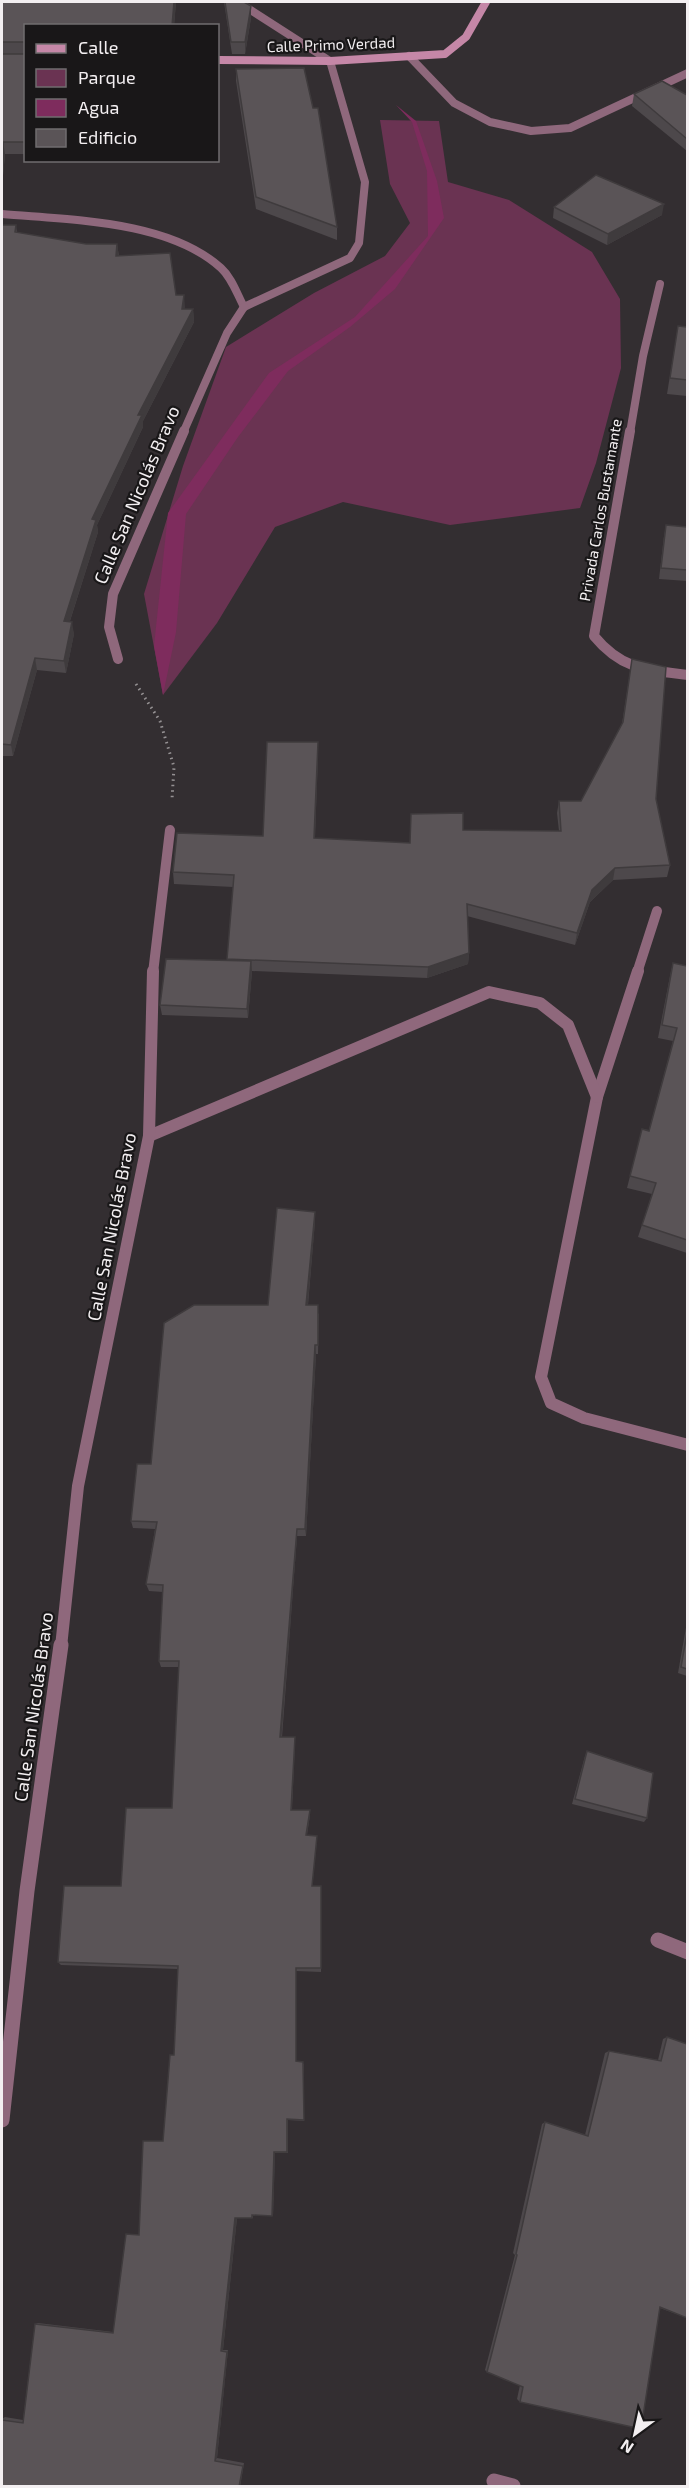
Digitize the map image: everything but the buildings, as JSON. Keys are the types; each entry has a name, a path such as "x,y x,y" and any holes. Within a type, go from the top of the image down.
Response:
{"street":[{"path":"2,214 109,224 175,241 202,254 222,269 244,307 350,258 359,243 365,182 330,61 238,2"},
{"name":"Calle Primo Verdad","path":"219,60 330,61 445,54 466,37 486,2"},
{"path":"408,56 454,103 490,122 531,131 570,128 687,74"},
{"name":"Privada Carlos Bustamante","path":"660,284 643,356 594,636 606,652 626,665 687,675"},
{"name":"Calle San Nicolás Bravo","path":"118,659 109,627 113,594 227,333 244,307"},
{"name":"Calle San Nicolás Bravo","path":"2,2120 27,1890 60,1654 78,1486 149,1136 153,960 170,830"},
{"path":"657,911 597,1097 541,1377 551,1403 584,1418 687,1446"},
{"path":"149,1136 489,992 540,1003 567,1025 597,1097"},
{"path":"658,1940 687,1952"},
{"path":"494,2481 513,2487"}],"path":[{"path":"118,659 160,721 174,767 170,830"}],"green space":[{"path":"380,120 439,121 448,182 509,200 592,252 620,299 621,368 596,463 580,508 450,525 343,502 275,527 217,623 163,695 144,594 183,466 226,347 314,293 385,256 410,223 390,184"}],"water":[{"path":"396,105 416,121 437,181 444,218 395,289 350,327 288,371 238,437 186,514 176,632 163,695 154,646 168,513 269,373 355,317 428,236 427,171 412,122"}]}
